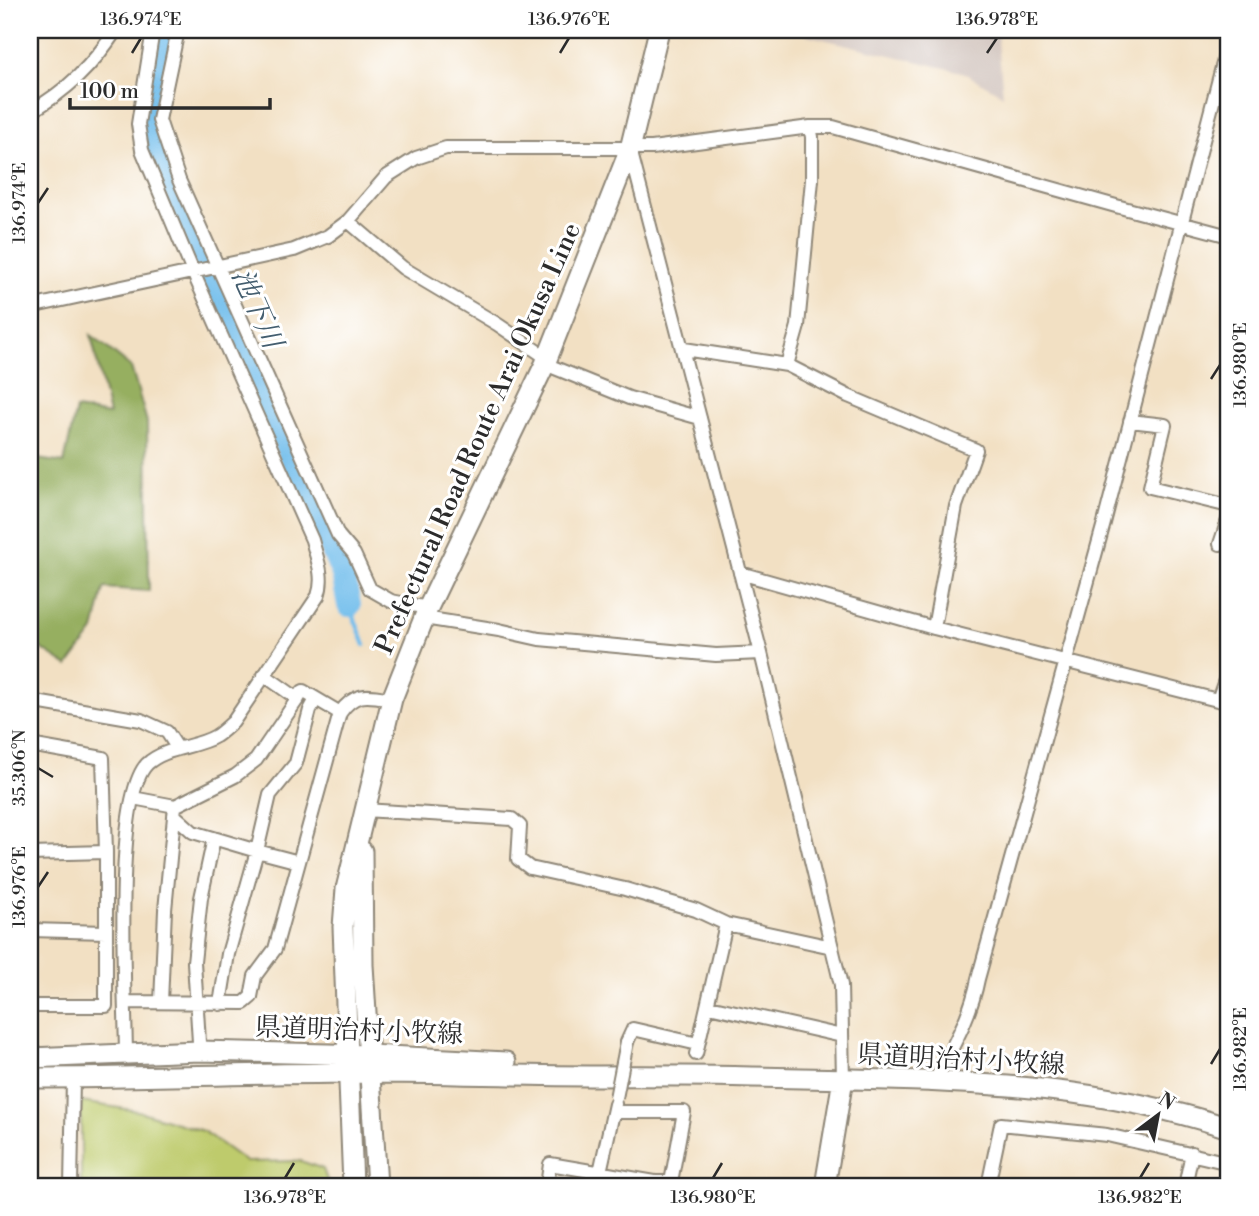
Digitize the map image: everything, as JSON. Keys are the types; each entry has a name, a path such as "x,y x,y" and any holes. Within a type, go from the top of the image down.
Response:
{"main road":[{"name":"Prefectural Road Route Arai Okusa Line","path":"354,1186 343,926 346,889 392,699 426,613 546,361 630,149 659,30"},
{"name":"Prefectural Road Route Arai Okusa Line","path":"363,819 363,965 377,1186"},
{"name":"県道明治村小牧線","path":"30,1058 199,1051 348,1064"},
{"name":"県道明治村小牧線","path":"30,1077 369,1064 935,1081 1021,1086 1086,1094 1143,1104 1229,1128"},
{"path":"825,1186 843,1079"}],"street":[{"path":"30,112 75,82 98,57 116,30"},
{"path":"126,1056 125,852 136,780 149,763 178,749 215,737 233,722 318,596 321,585 312,540 142,150 138,124 153,30"},
{"path":"178,30 159,120 179,180 338,535 354,554 370,589 391,601 426,613 539,639 716,655 761,653"},
{"path":"935,1081 969,1017 974,1000 1130,421 1229,40"},
{"path":"30,307 294,250 328,236 348,221 386,177 416,158 446,148 630,149 676,146 810,127 833,127 1229,236"},
{"path":"787,365 798,326 812,180 813,137 810,127"},
{"path":"630,149 761,653 841,985 843,1079"},
{"path":"348,221 402,268 497,324 546,361 629,398 700,418"},
{"path":"684,349 787,365 848,396 976,450 956,506 934,628"},
{"path":"1130,421 1165,425 1150,487 1229,506"},
{"path":"1220,544 1229,517"},
{"path":"740,573 934,628 1224,701 1229,669"},
{"path":"264,675 298,699"},
{"path":"175,811 235,776 256,760 303,691 340,713"},
{"path":"125,1002 220,1004 244,1003 251,997 255,976 275,949 340,713 348,701 361,695 392,699"},
{"path":"220,1004 228,954 270,794 296,763 310,710 316,699"},
{"path":"30,701 141,720 167,732 178,749"},
{"path":"30,745 103,758 106,852 106,1006 30,1006"},
{"path":"133,797 175,811 193,832 299,862"},
{"path":"161,1002 165,910 175,811"},
{"path":"363,819 512,819 520,827 518,859 530,868 625,889 695,910 726,924 832,947"},
{"path":"199,1042 194,962 201,898 214,838"},
{"path":"30,854 106,852"},
{"path":"600,1172 627,1042 633,1030 697,1049 726,924"},
{"path":"30,930 106,932"},
{"path":"709,1006 842,1036"},
{"path":"71,1186 72,1077"},
{"path":"547,1186 550,1164 654,1184 671,1182 684,1112 614,1112"},
{"path":"988,1186 1001,1125 1107,1135 1229,1163"},
{"path":"30,1145 31,1186"},
{"path":"1185,1186 1192,1153"}],"shaded area":[{"path":"785,30 997,30 1003,95 962,72"}],"green space":[{"path":"91,335 131,367 147,422 149,591 104,588 94,631 68,666 30,641 30,458 64,463 76,409 109,415"},
{"path":"81,1102 138,1111 203,1131 246,1162 301,1161 323,1169 329,1186 81,1186"}],"waterway":[{"name":"池下川","path":"165,30 148,92 148,116 153,146 343,574 349,605"},
{"path":"349,605 365,645"}]}
